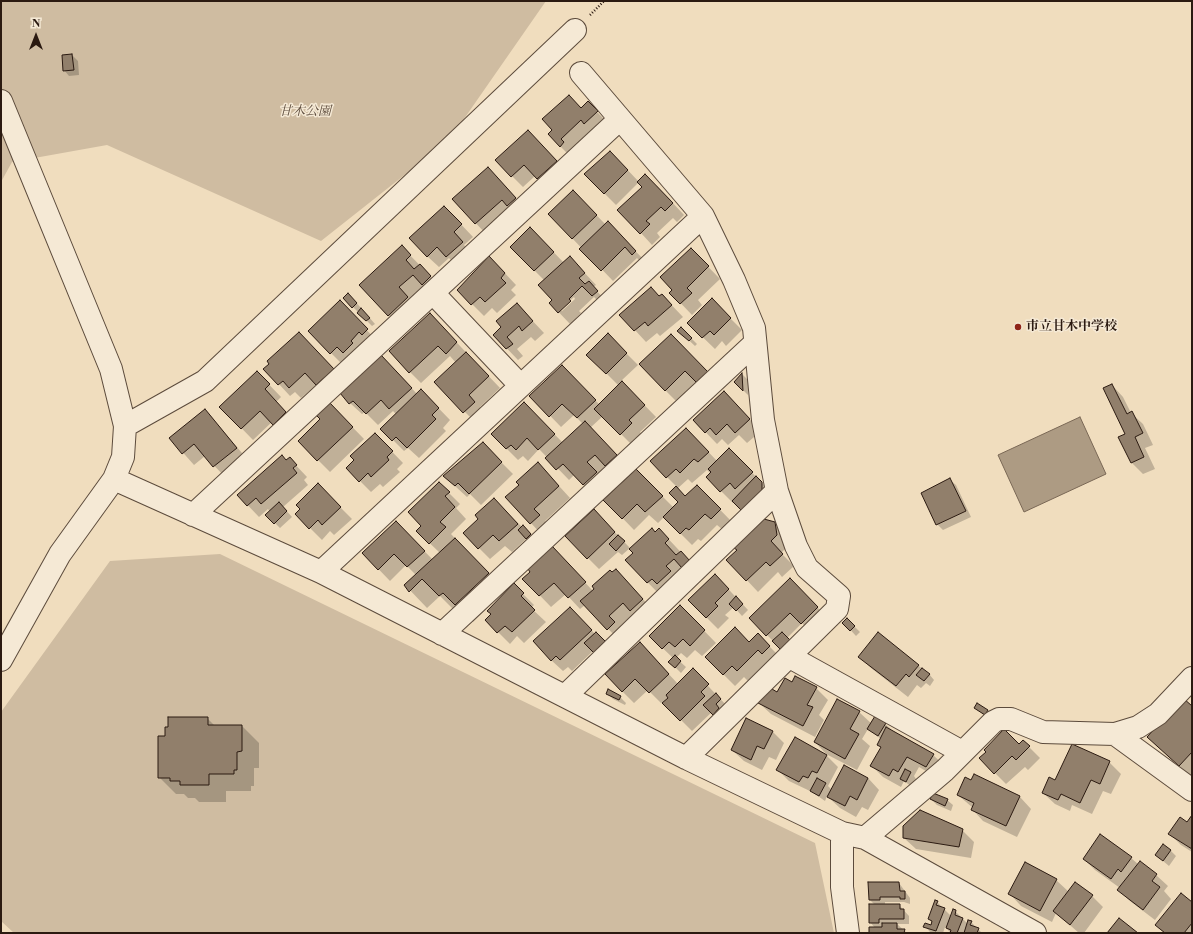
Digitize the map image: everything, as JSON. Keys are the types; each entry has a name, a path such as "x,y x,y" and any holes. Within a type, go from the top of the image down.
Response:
{"street":[{"path":"125,426 205,381 575,30"},
{"path":"581,73 703,216 728,267 754,328 763,420 777,491 796,546 808,568 839,596 837,609 686,758"},
{"path":"1,101 112,369 125,426 123,457 114,479 60,554 1,660"},
{"path":"194,515 620,119"},
{"path":"321,572 703,216"},
{"path":"433,293 520,385"},
{"path":"442,634 755,343"},
{"path":"114,479 321,572 686,758 842,833 864,838 1034,933"},
{"path":"565,696 777,491"},
{"path":"790,657 962,752"},
{"path":"864,838 945,770 993,722 999,719 1011,719 1043,732 1115,734 1138,727 1158,714 1192,678"},
{"path":"1115,734 1192,790"},
{"path":"842,833 842,887 848,933"}],"green space":[{"name":"甘木公園","path":"1,1 546,1 450,139 321,241 107,145 12,162 1,182"},
{"path":"220,554 815,843 834,933 14,933 1,921 1,712 110,561"}],"shaded area":[{"path":"1080,417 1106,474 1024,512 998,455"}],"building":[{"path":"72,54 74,70 63,71 62,55"},
{"path":"569,95 581,108 588,101 598,111 584,124 581,120 561,139 564,142 560,147 548,134 552,130 542,119"},
{"path":"528,130 557,161 537,179 524,165 511,177 495,160"},
{"path":"610,151 628,170 604,194 584,174"},
{"path":"488,167 516,198 507,206 502,200 475,224 452,199"},
{"path":"645,174 673,203 665,211 661,207 646,221 650,224 640,234 617,210 642,187 637,182"},
{"path":"573,190 597,215 572,239 548,214"},
{"path":"444,206 462,224 454,232 463,242 446,257 437,247 427,257 409,238"},
{"path":"608,221 636,251 632,255 625,247 601,271 579,249"},
{"path":"530,227 554,252 534,271 510,247"},
{"path":"402,245 411,255 406,260 414,269 420,264 431,276 422,285 413,275 399,287 408,297 388,316 359,285"},
{"path":"691,248 709,266 687,288 692,293 680,304 669,293 672,290 660,277"},
{"path":"489,256 505,273 501,278 506,283 485,302 480,297 471,305 457,290"},
{"path":"570,256 585,273 579,278 585,284 589,281 598,291 592,296 582,286 569,299 571,301 558,313 549,303 552,300 538,285"},
{"path":"651,287 659,296 662,294 672,305 648,326 645,322 634,331 619,315"},
{"path":"348,293 357,303 352,308 343,298"},
{"path":"712,298 731,318 714,335 710,331 702,338 687,323"},
{"path":"340,300 368,329 362,335 359,332 351,341 353,343 343,353 337,347 330,354 308,331"},
{"path":"517,303 533,321 522,331 519,326 507,337 513,344 506,349 493,335 501,327 496,321"},
{"path":"361,308 370,318 366,321 357,313"},
{"path":"430,313 457,342 446,354 438,346 409,373 389,351"},
{"path":"681,327 692,338 689,341 677,331"},
{"path":"299,332 334,369 316,385 305,373 289,388 283,381 278,385 263,369 269,364 267,361"},
{"path":"608,333 627,353 606,374 586,355"},
{"path":"671,334 708,372 697,383 685,371 665,391 639,364"},
{"path":"466,352 489,376 469,395 475,402 463,413 434,382"},
{"path":"381,355 412,388 389,409 381,400 366,414 353,401 349,404 340,393"},
{"path":"562,365 596,400 577,418 562,404 549,417 529,396"},
{"path":"257,371 270,384 265,389 286,412 273,425 260,411 241,429 219,407"},
{"path":"742,373 743,391 734,382"},
{"path":"622,381 645,405 629,420 632,423 620,435 594,409"},
{"path":"1112,384 1127,414 1132,411 1143,433 1135,437 1144,457 1131,463 1118,437 1125,434 1103,388"},
{"path":"421,389 439,408 432,415 436,419 407,448 396,437 392,441 380,429"},
{"path":"724,391 750,419 735,433 727,424 716,435 710,428 705,433 693,420"},
{"path":"329,402 353,427 317,461 298,441 320,419 316,415"},
{"path":"524,402 555,434 538,450 527,438 516,450 511,445 506,449 491,434"},
{"path":"205,409 237,448 213,467 194,444 182,454 169,438"},
{"path":"585,421 617,455 605,466 595,455 587,462 597,472 583,485 563,464 556,470 545,458"},
{"path":"686,428 709,452 698,462 694,459 680,473 676,469 666,478 650,461"},
{"path":"375,433 393,451 387,457 389,460 371,477 368,473 359,482 346,468 354,460 350,456"},
{"path":"483,442 502,462 469,494 458,483 455,486 443,476"},
{"path":"729,448 753,472 735,489 730,483 720,492 706,477 711,472 708,469"},
{"path":"282,455 286,460 290,457 297,465 293,468 297,473 261,504 256,498 247,506 237,495"},
{"path":"538,462 559,486 534,509 540,515 530,524 505,497 519,485 516,482"},
{"path":"636,469 663,496 645,512 637,504 622,519 603,500"},
{"path":"756,476 762,482 762,490 742,511 732,501"},
{"path":"950,478 966,511 936,525 921,493"},
{"path":"439,482 450,492 445,496 455,507 440,522 446,527 429,544 416,531 421,526 408,512"},
{"path":"318,483 341,507 322,525 318,520 309,529 295,514 300,509 296,505"},
{"path":"697,485 721,509 711,519 705,514 689,530 686,528 680,534 663,517 678,502 669,493 676,486 685,496"},
{"path":"494,498 518,524 499,541 493,535 478,549 463,533 478,519 475,515"},
{"path":"279,502 287,511 274,524 265,515"},
{"path":"594,509 615,532 587,559 565,536"},
{"path":"764,519 775,522 777,535 771,541 783,554 770,566 766,562 746,581 726,560 737,550 734,548"},
{"path":"396,521 425,551 407,567 394,554 378,570 362,553"},
{"path":"523,525 531,534 526,539 518,530"},
{"path":"652,528 655,532 659,528 669,539 665,543 676,555 681,551 690,561 682,568 674,559 666,566 671,571 657,584 652,579 647,583 625,560 633,553 629,549"},
{"path":"618,535 625,541 616,551 609,544"},
{"path":"455,538 489,573 455,605 443,593 439,596 422,579 409,592 404,585"},
{"path":"552,546 586,582 568,598 554,583 539,596 522,579 530,572 528,569"},
{"path":"616,569 643,599 630,611 623,603 609,616 615,622 607,630 580,601 594,589 592,586 610,570 612,572"},
{"path":"715,574 729,589 715,603 718,606 706,618 688,600"},
{"path":"790,578 818,607 801,624 790,613 766,636 749,618"},
{"path":"514,583 524,593 521,596 535,610 512,632 505,626 497,633 485,620 491,614 487,611"},
{"path":"736,596 743,604 736,611 729,604"},
{"path":"680,605 705,630 690,646 683,639 675,647 669,642 662,649 649,636"},
{"path":"570,607 592,630 560,660 556,656 551,661 533,641"},
{"path":"847,618 855,626 850,631 842,623"},
{"path":"735,627 749,642 758,633 770,646 762,654 758,650 737,671 732,666 723,675 705,657"},
{"path":"596,632 606,642 594,653 584,643"},
{"path":"782,632 791,641 781,650 772,641"},
{"path":"878,632 919,665 909,677 906,674 896,686 858,657"},
{"path":"640,642 669,674 649,693 635,679 622,692 605,674"},
{"path":"675,655 681,661 675,668 668,662"},
{"path":"693,668 709,684 701,692 705,696 680,721 662,703 668,698 666,695"},
{"path":"922,668 930,674 924,681 916,675"},
{"path":"795,676 817,687 807,705 813,707 803,726 758,703 772,689 777,692 785,678 792,682"},
{"path":"608,689 621,696 619,700 606,694"},
{"path":"716,693 721,699 716,704 719,708 713,715 703,705"},
{"path":"1183,698 1192,706 1192,752 1179,766 1147,737"},
{"path":"837,699 860,711 850,729 859,734 845,759 814,742"},
{"path":"977,703 988,710 985,715 974,708"},
{"path":"875,716 886,723 878,736 867,729"},
{"path":"168,717 208,717 208,725 242,725 242,751 237,752 237,770 234,770 234,774 209,774 209,785 180,785 180,781 170,781 170,778 158,778 158,736 165,736 165,727 168,727"},
{"path":"746,718 773,731 764,749 757,746 751,760 731,750"},
{"path":"886,727 934,754 926,767 907,757 898,772 893,769 889,776 870,766 881,747 877,745"},
{"path":"1004,729 1019,744 1023,740 1030,746 1016,760 1012,756 994,774 979,758 986,752 984,750"},
{"path":"795,737 827,755 817,773 812,771 808,778 803,776 799,782 776,770"},
{"path":"1072,744 1110,761 1100,784 1091,780 1080,803 1061,794 1058,800 1042,793 1049,777 1055,780"},
{"path":"844,765 868,778 857,800 850,796 845,806 827,797"},
{"path":"905,769 911,772 906,782 900,779"},
{"path":"974,774 1020,796 1006,826 971,810 974,803 957,795 965,777 971,780"},
{"path":"817,778 826,783 819,796 810,791"},
{"path":"933,793 948,799 945,806 930,799"},
{"path":"920,810 963,829 959,847 903,838 903,826"},
{"path":"1192,815 1192,849 1168,834 1180,817 1187,822"},
{"path":"1100,834 1132,857 1121,872 1118,869 1111,879 1083,859"},
{"path":"1163,844 1171,850 1163,861 1155,855"},
{"path":"1140,861 1157,874 1152,881 1160,887 1143,910 1117,890"},
{"path":"1025,862 1057,879 1040,911 1008,894"},
{"path":"868,882 899,882 900,891 905,891 905,899 900,899 900,897 880,897 880,900 869,900"},
{"path":"1075,882 1093,895 1070,925 1053,911"},
{"path":"1181,893 1192,902 1192,923 1184,933 1165,933 1155,925"},
{"path":"935,900 938,901 936,905 945,908 936,931 923,927 925,923 931,925 932,921 928,919"},
{"path":"869,904 900,904 900,909 904,909 904,919 879,919 879,923 869,923"},
{"path":"953,909 956,910 955,915 963,918 957,933 950,933 951,930 946,928"},
{"path":"1119,918 1138,933 1107,933"},
{"path":"968,920 972,921 970,925 979,928 977,933 964,933"},
{"path":"882,923 897,923 897,929 905,929 904,933 869,933 869,927 882,927"}],"place":[{"name":"市立甘木中学校","path":"1018,327"}]}
